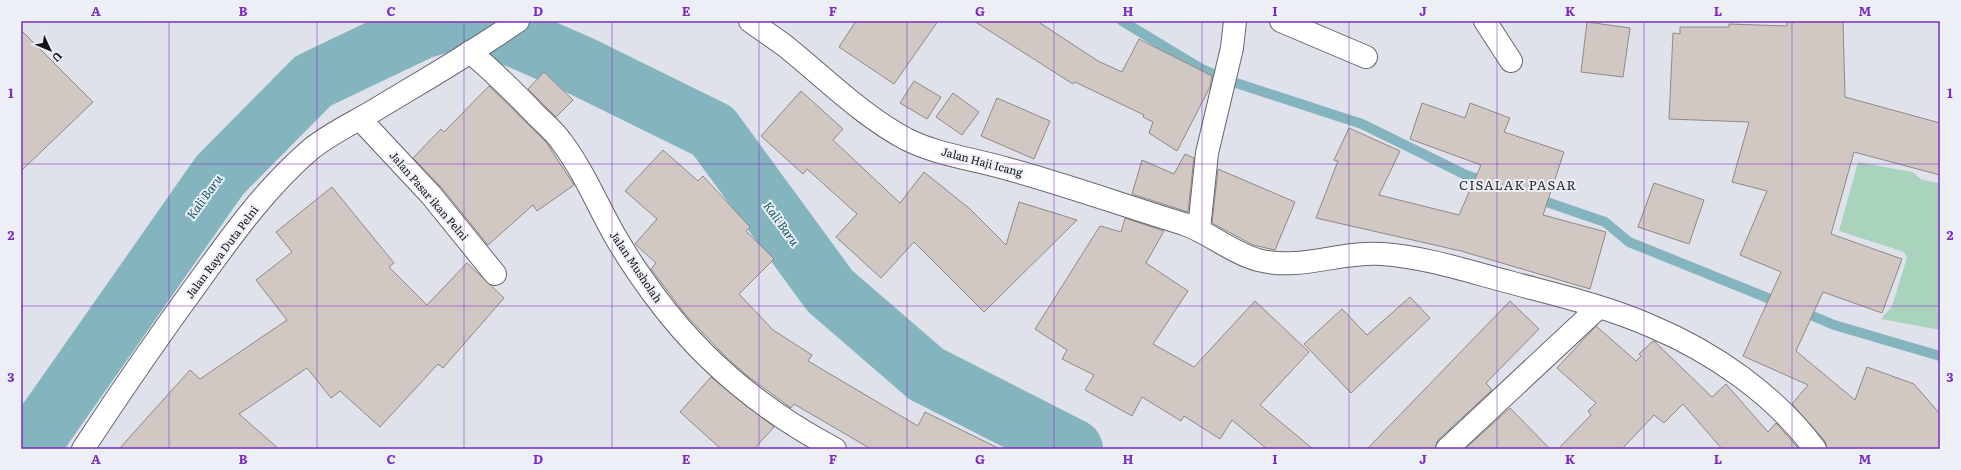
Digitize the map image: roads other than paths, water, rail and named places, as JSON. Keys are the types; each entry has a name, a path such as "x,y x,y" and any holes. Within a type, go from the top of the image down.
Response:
{"street":[{"name":"Jalan Raya Duta Pelni","path":"83,449 169,322 244,219 282,177 312,149 338,130 360,119 477,49 518,21"},
{"name":"Jalan Haji Icang","path":"750,21 784,45 878,123 909,140 956,157 1008,168 1199,229 1255,260 1297,264 1360,253 1383,254 1429,260 1599,307 1651,326 1698,349 1733,372 1788,417 1815,449"},
{"path":"1199,229 1207,153 1232,48 1236,21"},
{"path":"1281,21 1366,57"},
{"path":"1485,21 1512,61"},
{"name":"Jalan Musholah","path":"477,49 496,73 561,140 615,236 656,298 693,344 728,378 810,436 835,449"},
{"name":"Jalan Pasar ikan Pelni","path":"360,119 431,195 495,274"},
{"path":"1447,449 1599,307"}],"waterway":[{"name":"Kali Baru","path":"28,449 220,175 313,81 422,29 449,21"},
{"name":"Kali Baru","path":"478,21 579,65 713,131 830,291 926,374 1073,449"},
{"path":"1122,21 1200,68 1224,79 1362,124 1466,175 1488,182"},
{"path":"1535,198 1605,222 1629,242 1780,303"},
{"path":"1801,311 1834,325 1940,356"}],"district":[{"name":"CISALAK PASAR","path":"1518,185"}]}
